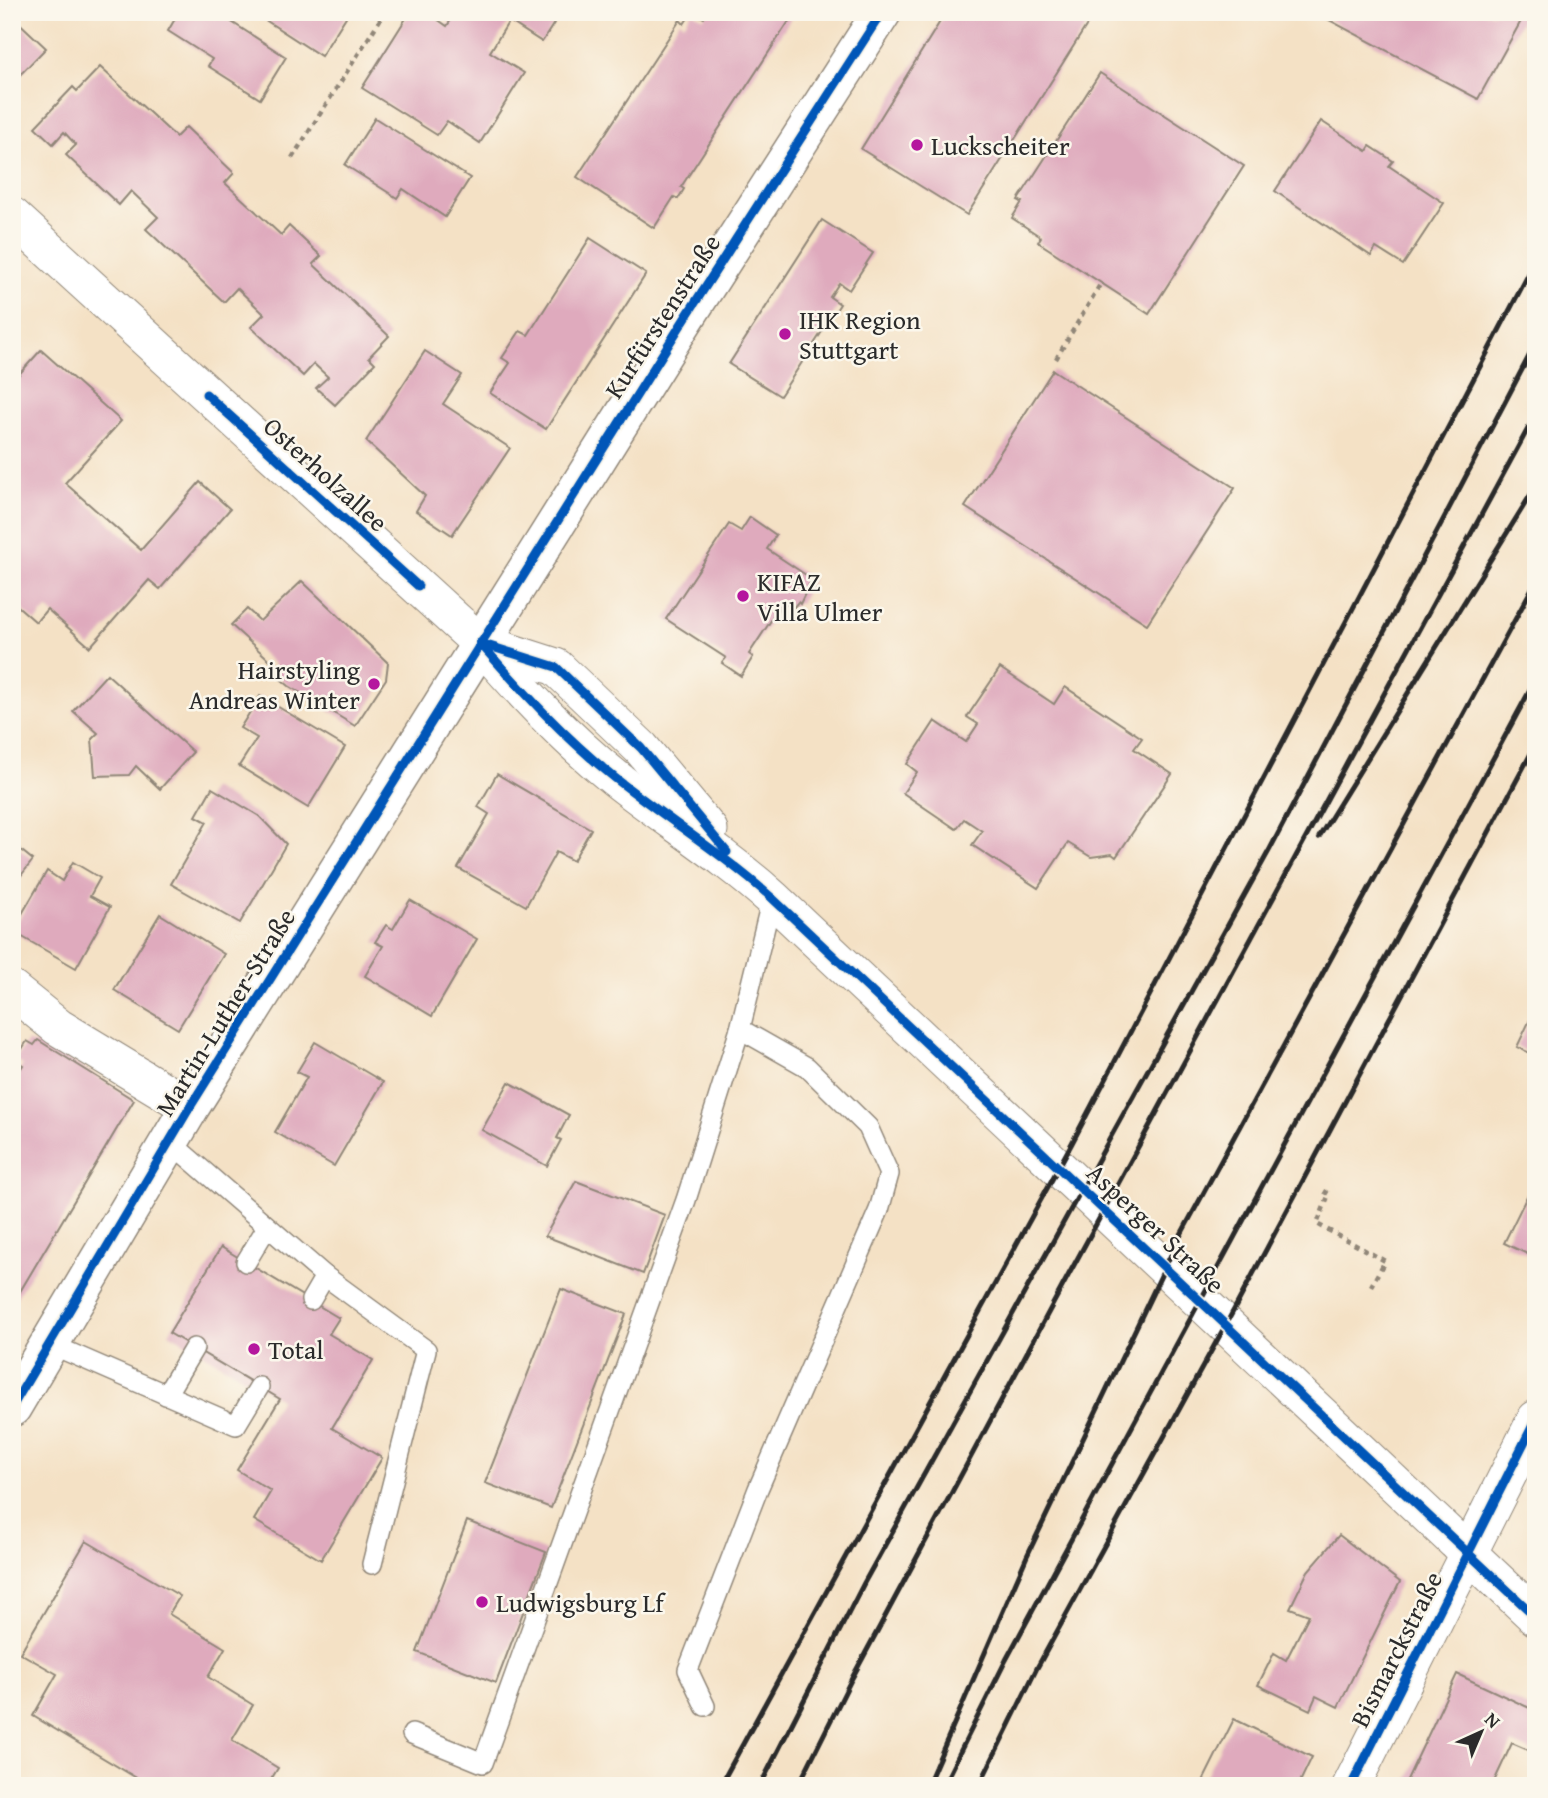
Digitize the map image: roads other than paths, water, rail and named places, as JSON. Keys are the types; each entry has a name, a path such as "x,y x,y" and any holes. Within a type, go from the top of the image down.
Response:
{"street":[{"name":"Kurfürstenstraße","path":"480,643 882,12"},
{"name":"Osterholzallee","path":"12,216 480,643"},
{"name":"Asperger Straße","path":"480,643 535,706 614,778 744,872 1536,1617"},
{"name":"Martin-Luther-Straße","path":"12,1407 169,1141 480,643"},
{"path":"12,990 58,1027 190,1107"},
{"name":"Bismarckstraße","path":"1351,1786 1536,1419"}],"lane":[{"path":"412,1734 483,1763 687,1200 740,1029 772,898"},
{"path":"705,1706 688,1670 758,1489 879,1210 889,1174 868,1127 807,1067 740,1029"},
{"path":"169,1141 325,1276 426,1350 372,1564"},
{"path":"246,1262 267,1227"},
{"path":"311,1300 325,1276"},
{"path":"50,1344 236,1426 259,1387"},
{"path":"166,1395 194,1348"}],"railway":[{"path":"720,1786 1072,1143 1536,260"},
{"path":"760,1786 864,1583 1270,849 1536,343"},
{"path":"798,1786 851,1680 1068,1276 1536,414"},
{"path":"1319,837 1536,486"},
{"path":"927,1786 1027,1556 1178,1240 1536,581"},
{"path":"943,1786 1006,1660 1536,679"},
{"path":"979,1786 1037,1668 1236,1306 1536,744"}],"place":[{"name":"Luckscheiter","path":"917,145"},
{"name":"IHK Region Stuttgart","path":"785,334"},
{"name":"KIFAZ Villa Ulmer","path":"743,596"},
{"name":"Hairstyling Andreas Winter","path":"374,684"},
{"name":"Total","path":"254,1349"},
{"name":"Ludwigsburg Lf","path":"482,1602"}]}
